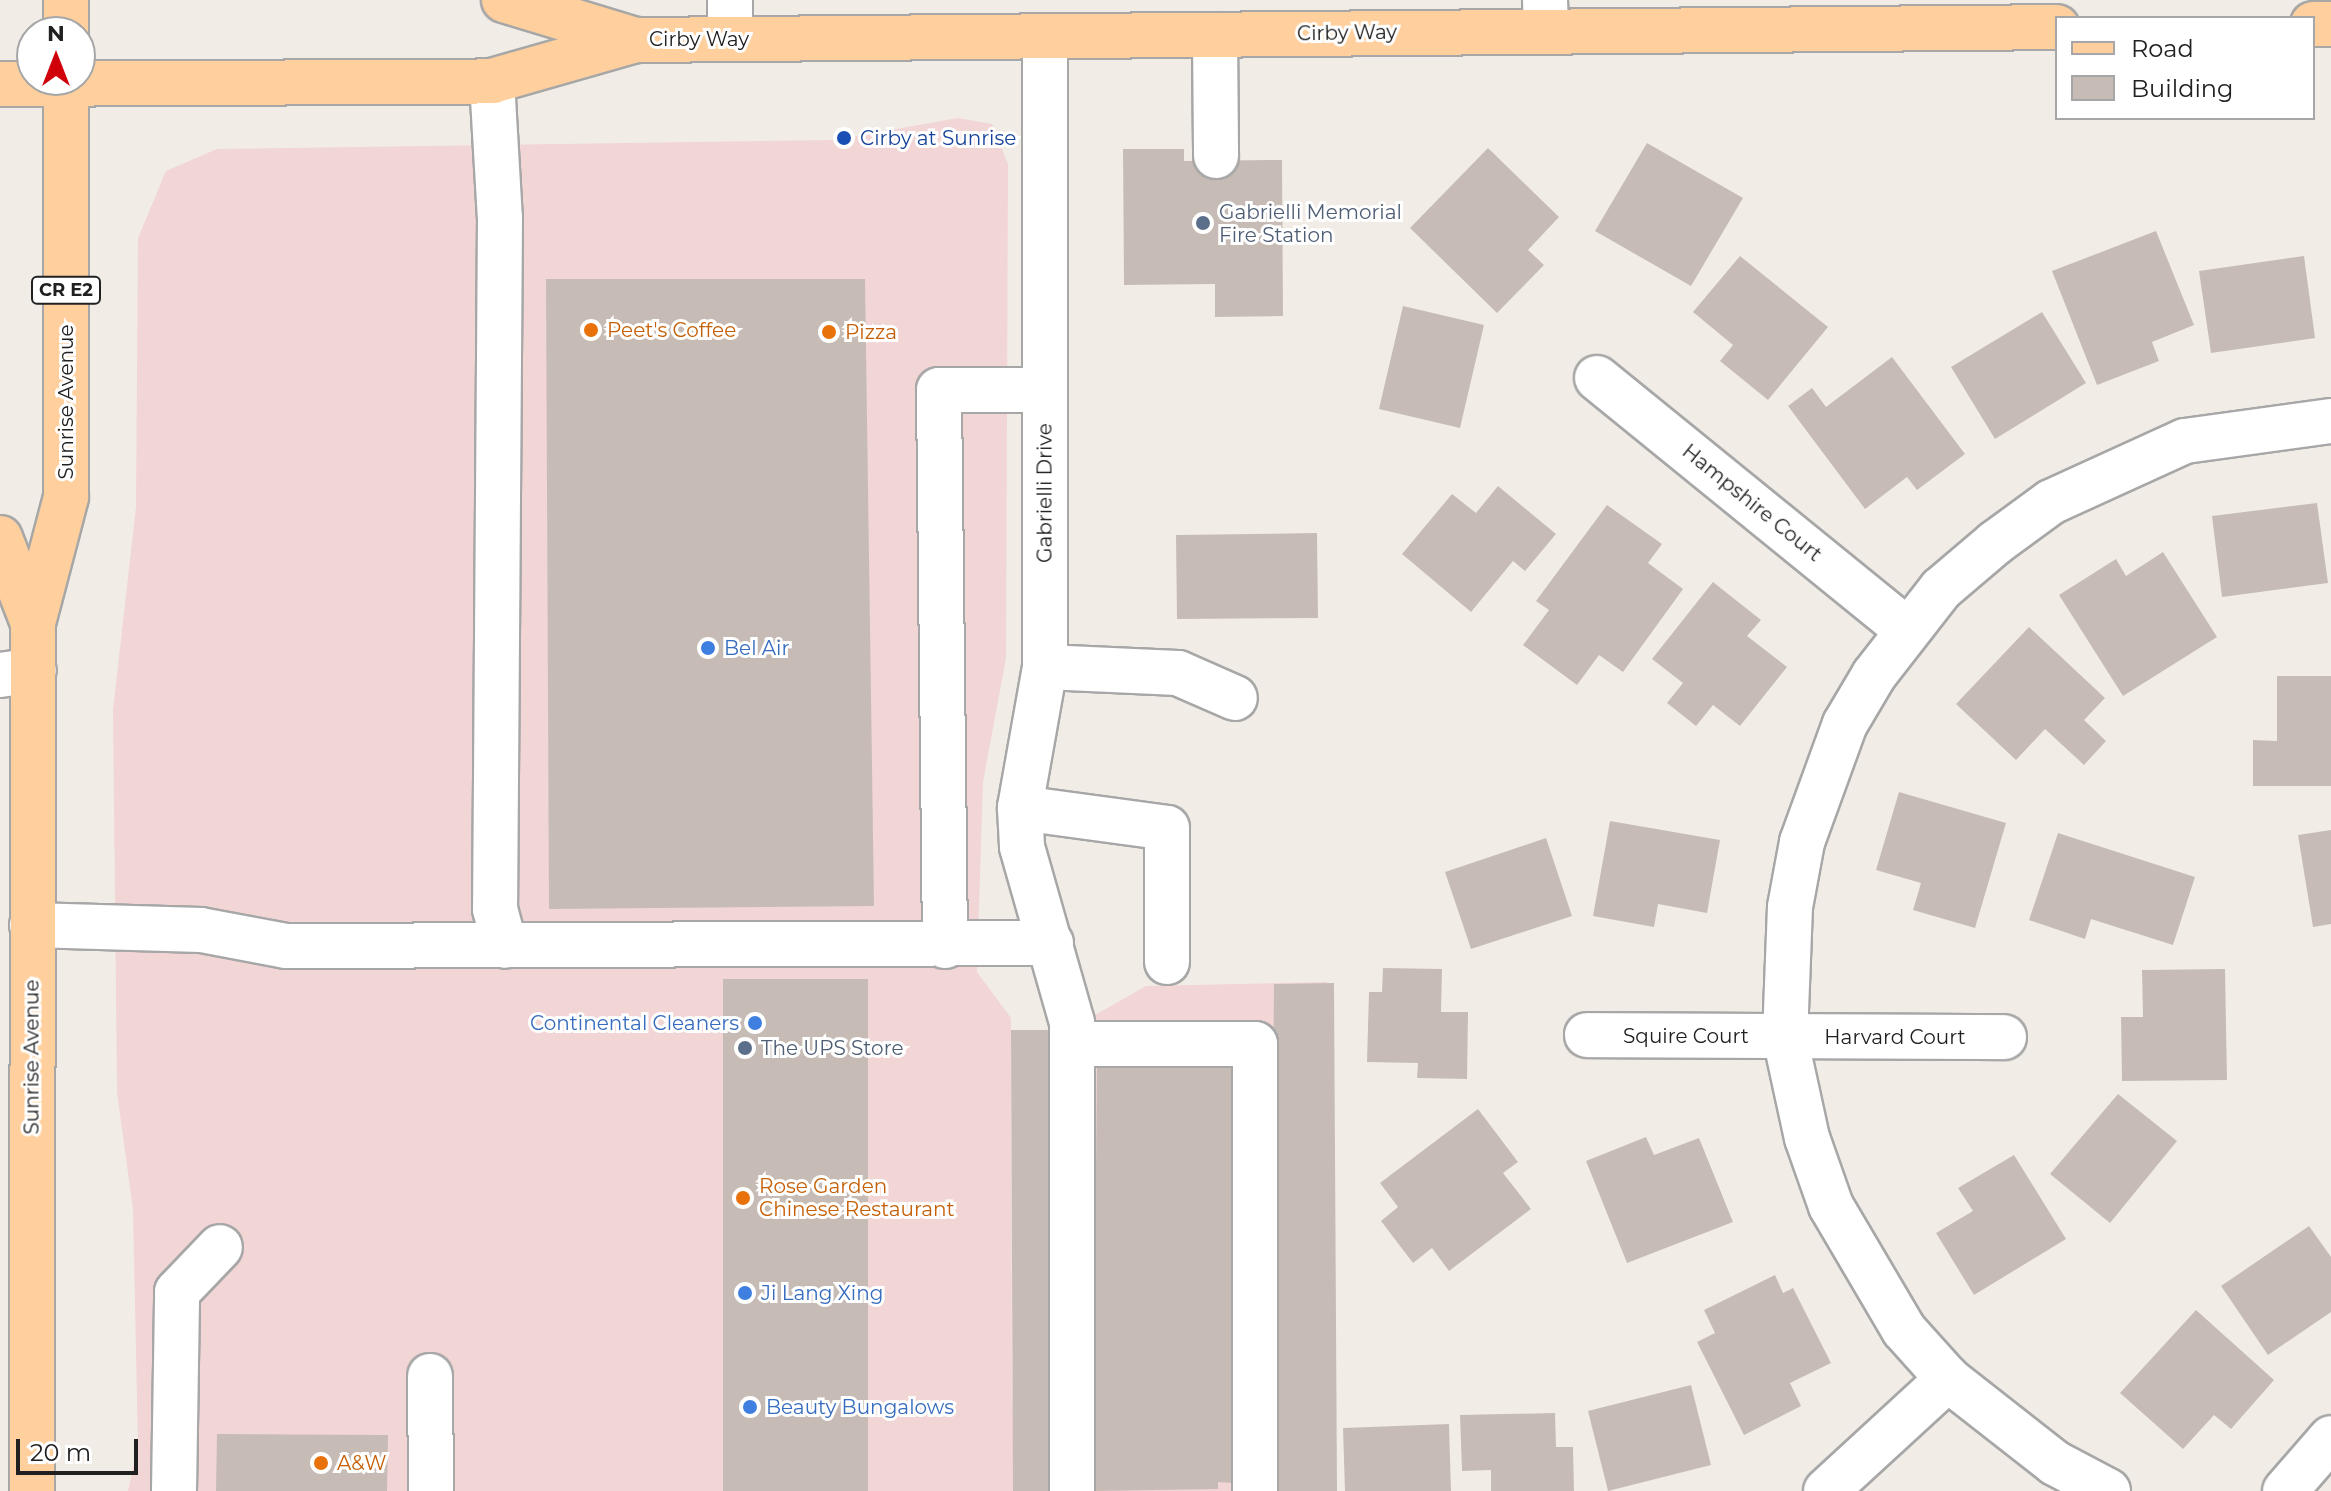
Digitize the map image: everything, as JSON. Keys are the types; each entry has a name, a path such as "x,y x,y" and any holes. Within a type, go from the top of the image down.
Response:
{"main road":[{"name":"Cirby Way","path":"504,0 636,40"},
{"name":"Cirby Way","path":"96,82 492,81 636,40 730,19 1045,36 1215,35 1546,16 2055,27"},
{"name":"Sunrise Avenue","path":"32,1491 32,925 17,673 66,497 66,96"},
{"name":"Sunrise Avenue","path":"0,538 33,623"}],"street":[{"path":"1215,35 1216,156"},
{"name":"Gabrielli Drive","path":"1045,36 1045,667 1020,808 1022,847 1051,943 1072,1044 1072,1491"},
{"path":"492,81 500,218 495,909 505,946"},
{"name":"Hampshire Court","path":"1597,378 1906,629"},
{"path":"945,946 939,390 1045,390"},
{"path":"2108,1491 2055,1463 1948,1379 1904,1330 1831,1206 1807,1138 1785,1037 1790,907 1802,842 1845,724 1906,629 1995,543 2118,467 2185,441 2331,421"},
{"path":"1045,667 1178,673 1235,698"},
{"path":"1020,808 1167,828 1167,962"},
{"path":"32,925 201,930 286,946 945,946 1051,943"},
{"name":"Squire Court","path":"1587,1035 1785,1037"},
{"name":"Harvard Court","path":"1785,1037 2004,1037"},
{"path":"1072,1044 1255,1044 1255,1491"},
{"path":"174,1491 177,1292 220,1247"},
{"path":"430,1376 431,1491"},
{"path":"1826,1491 1948,1379"},
{"path":"2285,1491 2331,1438"}],"shaded area":[{"path":"958,118 992,124 1008,164 1006,658 983,782 977,972 1011,1018 1012,1404 1060,1035 1146,986 1327,982 1330,1491 128,1491 138,1446 133,1210 117,1092 113,710 136,507 138,238 166,171 217,149 835,140"}],"building":[{"path":"1647,143 1743,198 1691,286 1595,231"},
{"path":"1488,148 1559,217 1528,250 1544,265 1497,313 1410,228"},
{"name":"Gabrielli Memorial Fire Station","path":"1123,149 1184,149 1184,161 1282,160 1283,316 1215,317 1215,284 1124,285"},
{"path":"2156,231 2194,325 2152,342 2159,361 2097,385 2052,271"},
{"path":"1740,256 1828,327 1768,400 1720,361 1733,345 1693,312"},
{"path":"2304,256 2315,338 2211,353 2199,271"},
{"name":"Bel Air","path":"546,279 865,279 874,906 549,909"},
{"path":"1403,306 1484,325 1460,428 1379,409"},
{"path":"2042,312 2086,383 1995,439 1951,367"},
{"path":"1892,357 1965,454 1917,490 1907,477 1865,509 1788,406 1812,388 1826,407"},
{"path":"1498,486 1556,534 1525,571 1513,561 1471,612 1402,554 1452,494 1476,513"},
{"path":"2317,503 2328,583 2222,597 2212,516"},
{"path":"1607,505 1662,544 1648,563 1683,589 1623,672 1599,655 1577,685 1523,645 1549,610 1536,601"},
{"path":"1317,533 1318,618 1177,619 1176,535"},
{"path":"2163,552 2217,637 2123,696 2059,595 2116,559 2126,576"},
{"path":"1713,582 1761,620 1747,636 1787,667 1740,726 1713,705 1696,726 1667,703 1683,683 1652,659"},
{"path":"2029,627 2105,698 2084,720 2106,741 2084,765 2045,729 2016,760 1956,704"},
{"path":"2277,676 2331,676 2331,786 2253,786 2253,740 2277,741"},
{"path":"1899,792 2006,823 1975,928 1913,910 1921,883 1876,870"},
{"path":"1610,821 1720,840 1707,913 1658,904 1654,927 1593,916"},
{"path":"2331,830 2331,924 2313,927 2298,835"},
{"path":"2058,833 2195,877 2173,945 2091,919 2085,939 2029,920"},
{"path":"1546,838 1572,916 1471,949 1445,872"},
{"path":"1383,968 1442,969 1441,1012 1468,1012 1467,1079 1417,1078 1418,1063 1367,1062 1369,992 1382,992"},
{"path":"2225,969 2227,1080 2122,1081 2121,1017 2143,1017 2142,970"},
{"path":"723,979 868,979 868,1491 723,1491"},
{"path":"1334,983 1337,1491 1270,1491 1274,984"},
{"path":"1011,1030 1058,1030 1056,1491 1013,1491"},
{"path":"1097,1064 1238,1065 1234,1483 1218,1482 1218,1489 1093,1491"},
{"path":"2118,1094 2177,1141 2110,1223 2050,1174"},
{"path":"1478,1109 1518,1162 1503,1173 1531,1209 1449,1271 1432,1248 1413,1263 1381,1221 1398,1207 1380,1183"},
{"path":"1646,1137 1654,1155 1699,1138 1733,1222 1627,1263 1586,1161"},
{"path":"2014,1155 2066,1239 1974,1295 1936,1233 1973,1211 1958,1188"},
{"path":"2309,1226 2331,1257 2331,1312 2268,1355 2221,1286"},
{"path":"1775,1275 1783,1293 1793,1288 1831,1363 1790,1383 1801,1406 1744,1435 1697,1342 1715,1333 1704,1310"},
{"path":"2196,1310 2274,1380 2231,1429 2214,1415 2183,1449 2120,1393"},
{"path":"1691,1385 1711,1465 1608,1491 1588,1411"},
{"path":"1555,1413 1556,1447 1573,1447 1574,1491 1491,1491 1491,1470 1462,1471 1460,1415"},
{"path":"1449,1424 1451,1491 1345,1491 1343,1428"},
{"path":"217,1434 388,1435 387,1491 216,1491"}],"place":[{"name":"Cirby at Sunrise","path":"844,138"},
{"name":"Gabrielli Memorial Fire Station","path":"1203,223"},
{"name":"Peet's Coffee","path":"591,330"},
{"name":"Pizza","path":"829,332"},
{"name":"Bel Air","path":"708,648"},
{"name":"Continental Cleaners","path":"755,1023"},
{"name":"The UPS Store","path":"745,1048"},
{"name":"Rose Garden Chinese Restaurant","path":"743,1198"},
{"name":"Ji Lang Xing","path":"745,1293"},
{"name":"Beauty Bungalows","path":"750,1407"},
{"name":"A&W","path":"321,1463"}]}
